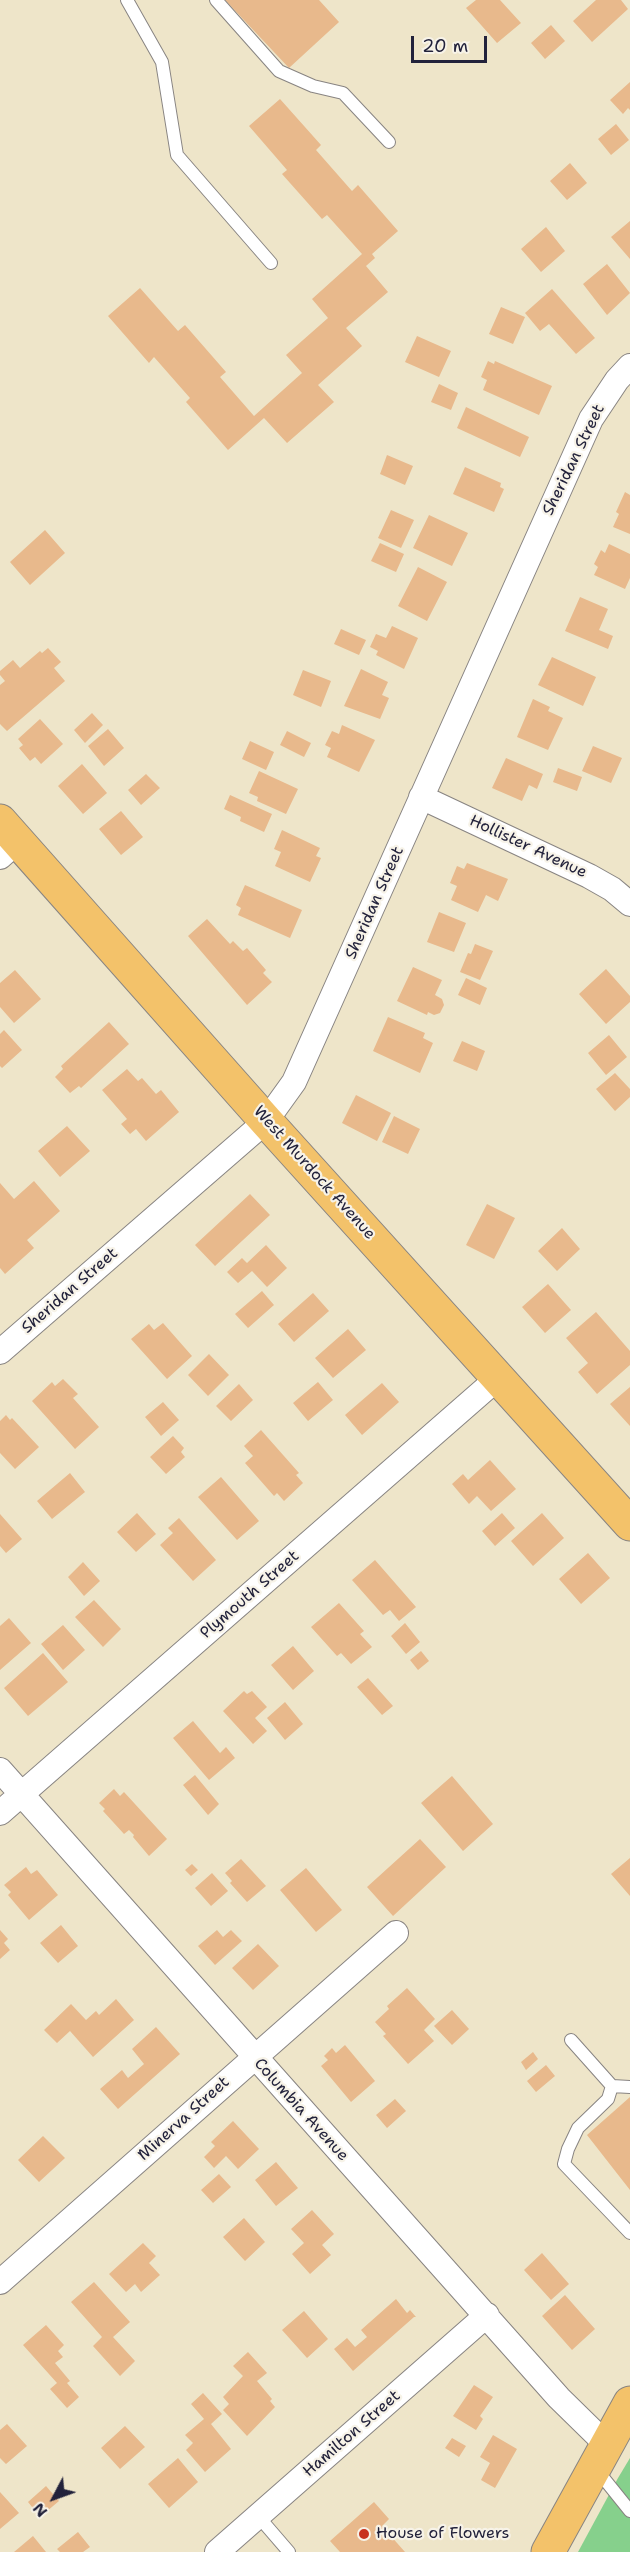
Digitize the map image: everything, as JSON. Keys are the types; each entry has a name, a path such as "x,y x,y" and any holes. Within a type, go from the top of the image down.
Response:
{"main road":[{"name":"West Murdock Avenue","path":"6,840 266,1121 630,1524"},
{"path":"548,2552 630,2403"}],"street":[{"name":"Sheridan Street","path":"0,1352 266,1121 294,1082 591,419 617,380 630,366"},
{"name":"Hollister Avenue","path":"421,797 589,876 612,889 630,904"},
{"name":"Plymouth Street","path":"0,1813 499,1377"},
{"name":"Columbia Avenue","path":"0,1770 254,2057 487,2315 559,2398 601,2456"},
{"name":"Minerva Street","path":"0,2282 396,1932"},
{"name":"Hamilton Street","path":"217,2552 487,2315"}],"lane":[{"path":"127,0 162,62 177,154 271,263"},
{"path":"216,0 279,71 313,86 343,93 389,142"},
{"path":"571,2040 612,2086 630,2086"},
{"path":"612,2086 608,2099 578,2128 564,2164 630,2233"},
{"path":"601,2456 630,2511"},
{"path":"258,2516 289,2552"}],"green space":[{"path":"630,2458 630,2552 578,2552 618,2478"}],"building":[{"path":"225,0 319,0 339,22 289,68"},
{"path":"476,0 500,0 521,23 497,43 466,8"},
{"path":"596,0 621,0 628,9 592,42 573,21"},
{"path":"551,25 565,41 545,59 531,43"},
{"path":"630,82 630,110 628,108 623,114 610,100"},
{"path":"280,99 321,145 316,150 352,191 358,185 398,231 372,254 375,258 366,266 388,292 346,328 362,346 318,385 334,402 287,443 264,418 228,450 186,402 190,398 154,357 149,363 108,316 140,288 178,331 185,325 226,372 220,377 254,416 302,373 286,355 328,318 312,299 362,254 327,215 322,219 282,174 287,170 249,126"},
{"path":"616,124 629,140 611,155 598,139"},
{"path":"570,163 587,183 567,200 550,181"},
{"path":"630,221 630,259 611,237"},
{"path":"546,227 565,251 541,272 521,249"},
{"path":"607,264 630,293 607,315 583,284"},
{"path":"552,289 595,338 576,354 549,324 540,331 525,313"},
{"path":"501,307 525,317 513,344 489,334"},
{"path":"417,336 451,351 439,377 405,362"},
{"path":"488,361 494,364 495,361 552,386 539,415 483,390 487,380 481,377"},
{"path":"439,384 458,393 451,410 431,402"},
{"path":"466,407 529,437 520,457 457,428"},
{"path":"387,455 413,466 405,485 380,474"},
{"path":"465,467 501,483 500,487 504,489 494,512 453,494"},
{"path":"625,492 630,495 630,534 613,527 619,514 616,512"},
{"path":"391,510 414,520 401,548 378,538"},
{"path":"429,515 468,533 452,566 413,548"},
{"path":"45,530 65,553 30,585 10,562"},
{"path":"380,543 404,554 396,572 371,561"},
{"path":"609,544 630,554 630,578 625,589 594,575 598,567 594,564 601,550 605,553"},
{"path":"418,567 447,582 427,621 398,606"},
{"path":"580,597 608,609 599,630 613,636 608,649 565,631"},
{"path":"392,626 418,638 404,669 376,655 378,651 370,647 376,634 386,638"},
{"path":"341,629 366,640 359,655 334,644"},
{"path":"48,648 61,662 54,668 65,681 7,731 0,724 0,685 5,681 0,671 13,660 20,668 40,651 42,653"},
{"path":"552,657 596,677 583,706 538,685"},
{"path":"361,669 388,682 382,695 389,698 380,719 344,706"},
{"path":"303,670 331,681 321,707 293,695"},
{"path":"533,699 550,707 548,711 563,718 548,750 517,737"},
{"path":"92,713 103,725 85,743 74,730"},
{"path":"40,719 63,744 41,764 35,757 30,761 19,748 23,745 18,739"},
{"path":"342,725 375,740 359,772 327,757 331,748 325,745 332,731 339,734"},
{"path":"108,729 124,748 104,766 88,746"},
{"path":"287,731 311,743 304,757 280,745"},
{"path":"250,741 274,752 266,770 242,759"},
{"path":"593,746 622,758 611,783 582,771"},
{"path":"506,758 543,774 537,789 529,785 522,801 492,788"},
{"path":"82,764 107,793 83,814 58,786"},
{"path":"558,768 582,777 577,791 553,782"},
{"path":"259,771 298,789 286,814 257,801 258,797 249,793"},
{"path":"146,774 160,788 141,805 128,790"},
{"path":"230,795 272,814 264,832 240,821 241,817 224,809"},
{"path":"121,811 143,837 121,855 99,829"},
{"path":"282,830 320,848 316,856 321,858 310,882 275,866 281,852 274,849"},
{"path":"467,863 508,879 498,901 486,895 478,912 451,900 457,886 450,883 457,866 464,869"},
{"path":"245,885 302,910 290,938 238,915 241,908 236,905"},
{"path":"439,912 466,923 454,952 427,942"},
{"path":"207,919 230,944 233,941 243,951 247,948 266,970 263,973 272,982 247,1005 188,936"},
{"path":"475,944 493,951 480,980 460,972 468,953 471,954"},
{"path":"413,967 442,980 435,995 442,999 444,1005 440,1013 434,1015 428,1012 427,1015 397,1001"},
{"path":"606,969 630,996 630,1002 606,1024 579,994"},
{"path":"15,970 41,999 14,1023 0,1007 0,983"},
{"path":"466,978 487,988 480,1005 458,995"},
{"path":"388,1017 425,1033 423,1038 433,1043 420,1073 373,1051"},
{"path":"109,1022 129,1044 81,1088 79,1086 70,1093 55,1077 63,1069 61,1066"},
{"path":"4,1030 22,1050 2,1068 0,1066 0,1034"},
{"path":"609,1035 627,1057 606,1075 588,1053"},
{"path":"462,1041 485,1051 477,1071 453,1061"},
{"path":"127,1069 138,1081 142,1078 156,1094 161,1090 179,1112 146,1141 136,1129 130,1134 121,1124 127,1119 102,1090"},
{"path":"615,1073 630,1089 630,1097 615,1111 596,1089"},
{"path":"356,1095 391,1113 377,1141 342,1123"},
{"path":"394,1116 420,1129 408,1154 382,1142"},
{"path":"67,1126 90,1151 60,1177 38,1151"},
{"path":"34,1181 60,1211 27,1240 34,1248 5,1274 0,1268 0,1183 14,1199"},
{"path":"250,1194 270,1215 215,1266 195,1245"},
{"path":"487,1204 515,1218 494,1259 466,1245"},
{"path":"562,1228 580,1249 557,1271 538,1251"},
{"path":"266,1245 287,1268 267,1287 252,1271 238,1283 227,1272 242,1258 247,1263"},
{"path":"548,1284 571,1310 545,1333 522,1307"},
{"path":"262,1291 274,1305 248,1328 235,1314"},
{"path":"313,1293 329,1311 294,1342 278,1324"},
{"path":"596,1312 630,1351 630,1365 597,1394 578,1372 588,1363 566,1338"},
{"path":"163,1323 192,1356 167,1379 131,1339 149,1324 154,1330"},
{"path":"348,1329 366,1350 333,1378 315,1358"},
{"path":"209,1354 229,1375 208,1396 188,1375"},
{"path":"63,1379 78,1394 73,1398 99,1427 75,1449 32,1401 52,1382 55,1386"},
{"path":"318,1382 333,1400 308,1421 293,1403"},
{"path":"382,1383 399,1402 362,1435 345,1415"},
{"path":"239,1384 253,1400 231,1421 216,1406"},
{"path":"630,1387 630,1426 610,1404"},
{"path":"163,1402 179,1420 161,1436 145,1417"},
{"path":"6,1415 10,1420 12,1418 39,1447 15,1469 0,1453 0,1421"},
{"path":"261,1430 299,1473 296,1475 303,1483 284,1501 277,1493 274,1496 245,1463 253,1456 244,1446"},
{"path":"173,1436 184,1448 181,1452 185,1457 166,1474 150,1457"},
{"path":"490,1460 516,1489 491,1511 477,1496 469,1504 452,1484 463,1474 468,1480"},
{"path":"70,1473 85,1492 52,1519 37,1501"},
{"path":"221,1477 259,1521 237,1540 198,1497"},
{"path":"137,1513 156,1534 136,1552 117,1532"},
{"path":"502,1513 515,1528 495,1546 482,1531"},
{"path":"542,1513 564,1538 533,1566 511,1541"},
{"path":"0,1514 22,1539 6,1553 0,1546"},
{"path":"179,1518 216,1560 193,1581 160,1545 173,1533 168,1528"},
{"path":"588,1553 610,1578 581,1604 559,1579"},
{"path":"375,1560 416,1607 399,1621 390,1610 383,1615 352,1580"},
{"path":"83,1562 100,1581 84,1596 68,1577"},
{"path":"94,1600 121,1629 103,1647 75,1617"},
{"path":"339,1603 364,1631 360,1634 372,1647 351,1664 341,1653 337,1656 311,1627"},
{"path":"9,1618 31,1643 0,1670 0,1626"},
{"path":"405,1623 420,1642 406,1654 391,1636"},
{"path":"63,1625 85,1650 63,1670 41,1644"},
{"path":"293,1646 314,1671 293,1690 271,1665"},
{"path":"421,1651 429,1661 418,1670 410,1660"},
{"path":"43,1653 68,1682 28,1716 4,1688"},
{"path":"368,1678 393,1706 382,1715 357,1687"},
{"path":"244,1691 247,1694 252,1691 267,1707 255,1718 267,1731 253,1744 223,1711"},
{"path":"285,1702 303,1724 285,1740 267,1718"},
{"path":"193,1721 220,1753 226,1747 235,1758 209,1780 173,1738"},
{"path":"195,1775 219,1804 208,1815 183,1785"},
{"path":"452,1776 493,1824 463,1851 421,1803"},
{"path":"114,1789 120,1796 124,1792 167,1839 149,1856 129,1830 124,1834 103,1811 105,1809 99,1803"},
{"path":"420,1839 446,1867 393,1916 367,1887"},
{"path":"630,1858 630,1896 611,1874"},
{"path":"241,1859 266,1886 247,1902 230,1883 232,1881 225,1873"},
{"path":"192,1864 198,1870 191,1876 185,1870"},
{"path":"26,1867 31,1874 37,1870 58,1895 29,1920 8,1895 11,1892 4,1885"},
{"path":"306,1868 342,1910 316,1932 280,1890"},
{"path":"212,1873 228,1891 211,1906 195,1888"},
{"path":"61,1925 78,1946 58,1963 40,1943"},
{"path":"0,1930 8,1939 4,1943 10,1950 0,1959"},
{"path":"217,1930 223,1937 231,1930 242,1941 215,1965 198,1946"},
{"path":"258,1944 279,1966 253,1990 232,1968"},
{"path":"407,1988 435,2019 424,2030 434,2041 408,2064 383,2036 386,2034 375,2022 389,2009 387,2006"},
{"path":"116,1999 134,2020 93,2057 70,2031 57,2043 44,2030 71,2004 86,2020 96,2011 99,2015"},
{"path":"452,2010 469,2029 452,2045 434,2026"},
{"path":"156,2027 180,2054 118,2109 100,2089 122,2070 128,2078 144,2064 132,2049"},
{"path":"345,2045 375,2081 351,2102 321,2066 328,2060 324,2056 332,2048 336,2053"},
{"path":"533,2052 538,2059 526,2070 521,2062"},
{"path":"546,2065 555,2076 536,2092 527,2081"},
{"path":"630,2097 630,2190 587,2135"},
{"path":"395,2099 406,2111 387,2128 376,2115"},
{"path":"233,2121 259,2149 238,2169 226,2156 214,2168 204,2157 215,2146 211,2142"},
{"path":"43,2136 65,2158 39,2182 18,2160"},
{"path":"276,2162 298,2188 276,2206 255,2180"},
{"path":"219,2174 231,2187 213,2203 201,2190"},
{"path":"312,2210 334,2234 322,2245 331,2255 310,2274 292,2254 304,2243 291,2229"},
{"path":"244,2218 265,2242 245,2261 223,2237"},
{"path":"143,2243 156,2256 149,2263 160,2275 141,2292 135,2284 126,2292 109,2274"},
{"path":"542,2253 569,2284 551,2300 524,2270"},
{"path":"94,2282 130,2322 113,2337 135,2361 120,2376 93,2346 102,2337 71,2302"},
{"path":"565,2295 595,2329 572,2350 542,2316"},
{"path":"396,2299 407,2313 410,2310 416,2317 353,2371 334,2349 347,2338 355,2347 367,2337 361,2330"},
{"path":"304,2311 328,2339 307,2358 282,2330"},
{"path":"46,2325 64,2345 58,2351 63,2357 55,2363 70,2381 67,2383 79,2397 67,2408 50,2389 57,2383 23,2345"},
{"path":"248,2352 267,2373 257,2381 272,2399 270,2401 275,2407 247,2436 223,2410 229,2404 223,2397 243,2376 233,2366"},
{"path":"474,2385 493,2397 480,2416 483,2419 476,2430 453,2416"},
{"path":"203,2393 222,2414 211,2424 231,2449 205,2472 186,2450 193,2443 185,2435 204,2419 191,2404"},
{"path":"7,2424 27,2446 6,2464 0,2458 0,2430"},
{"path":"125,2426 145,2447 120,2469 101,2448"},
{"path":"493,2435 517,2449 495,2488 481,2480 490,2463 480,2457"},
{"path":"452,2438 466,2446 459,2457 445,2448"},
{"path":"178,2458 198,2482 169,2508 148,2484"},
{"path":"46,2486 59,2501 40,2517 28,2502"},
{"path":"0,2492 19,2513 0,2529"},
{"name":"House of Flowers","path":"374,2502 389,2519 382,2526 405,2552 340,2552 330,2541"},
{"path":"78,2532 90,2547 83,2552 60,2552 57,2549"},
{"path":"33,2536 46,2552 14,2552"}],"place":[{"name":"House of Flowers","path":"364,2534"}]}
